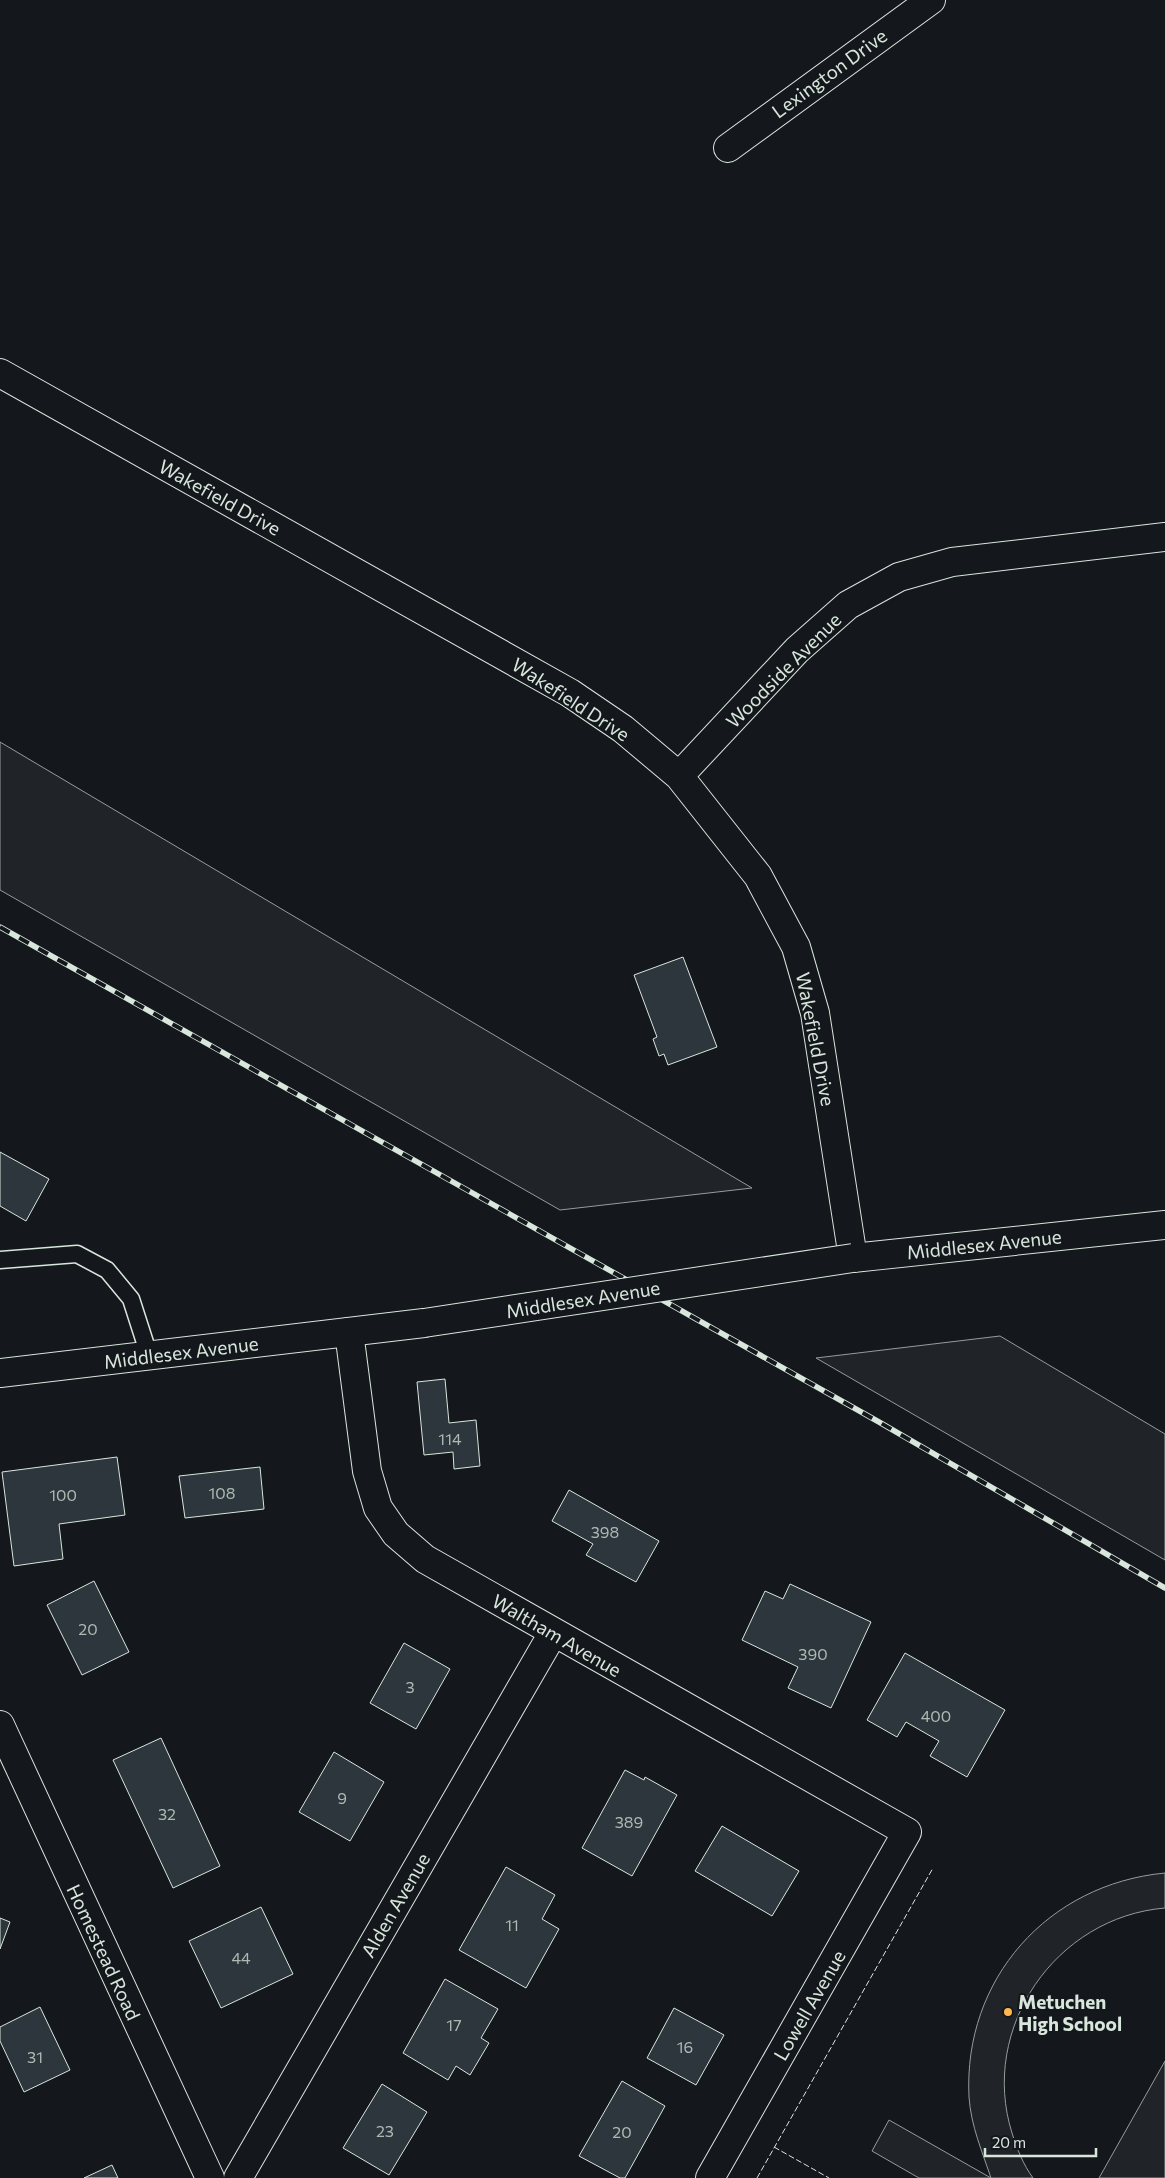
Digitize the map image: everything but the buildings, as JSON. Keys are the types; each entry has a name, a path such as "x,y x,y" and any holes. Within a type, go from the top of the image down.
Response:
{"street":[{"name":"Lexington Drive","path":"728,148 931,0"},
{"name":"Wakefield Drive","path":"0,373 570,693 623,729 679,776 758,876 796,947 814,1013 853,1258"},
{"name":"Woodside Avenue","path":"679,776 798,650 848,605 900,577 952,562 1165,537"},
{"name":"Middlesex Avenue","path":"0,1373 424,1323 853,1258 1165,1225"},
{"name":"Waltham Avenue","path":"349,1332 366,1471 378,1508 396,1534 425,1559 907,1832"},
{"name":"Alden Avenue","path":"238,2178 553,1633"},
{"name":"Homestead Road","path":"0,1725 10,1775 210,2178"},
{"name":"Lowell Avenue","path":"710,2178 907,1832"}],"lane":[{"path":"0,1260 77,1254 106,1270 131,1300 149,1355"}],"shaded area":[{"path":"0,742 752,1188 560,1210 0,890"},
{"path":"1000,1336 1165,1434 1165,1560 816,1358"},
{"path":"1165,1873 1165,1908 1126,1916 1090,1932 1060,1955 1035,1984 1017,2018 1007,2055 1005,2094 1012,2133 1018,2151 1033,2178 991,2178 974,2128 969,2097 971,2054 981,2014 998,1977 1021,1945 1050,1918 1084,1896 1123,1881"},
{"path":"1165,2061 1165,2178 1099,2178"},
{"path":"889,2120 991,2178 919,2178 872,2151"}],"railway":[{"path":"0,927 879,1422 1165,1588"}],"fence":[{"path":"757,2178 933,1868"},
{"path":"774,2147 829,2178"}],"place":[{"name":"Metuchen High School","path":"1008,2012"}]}
